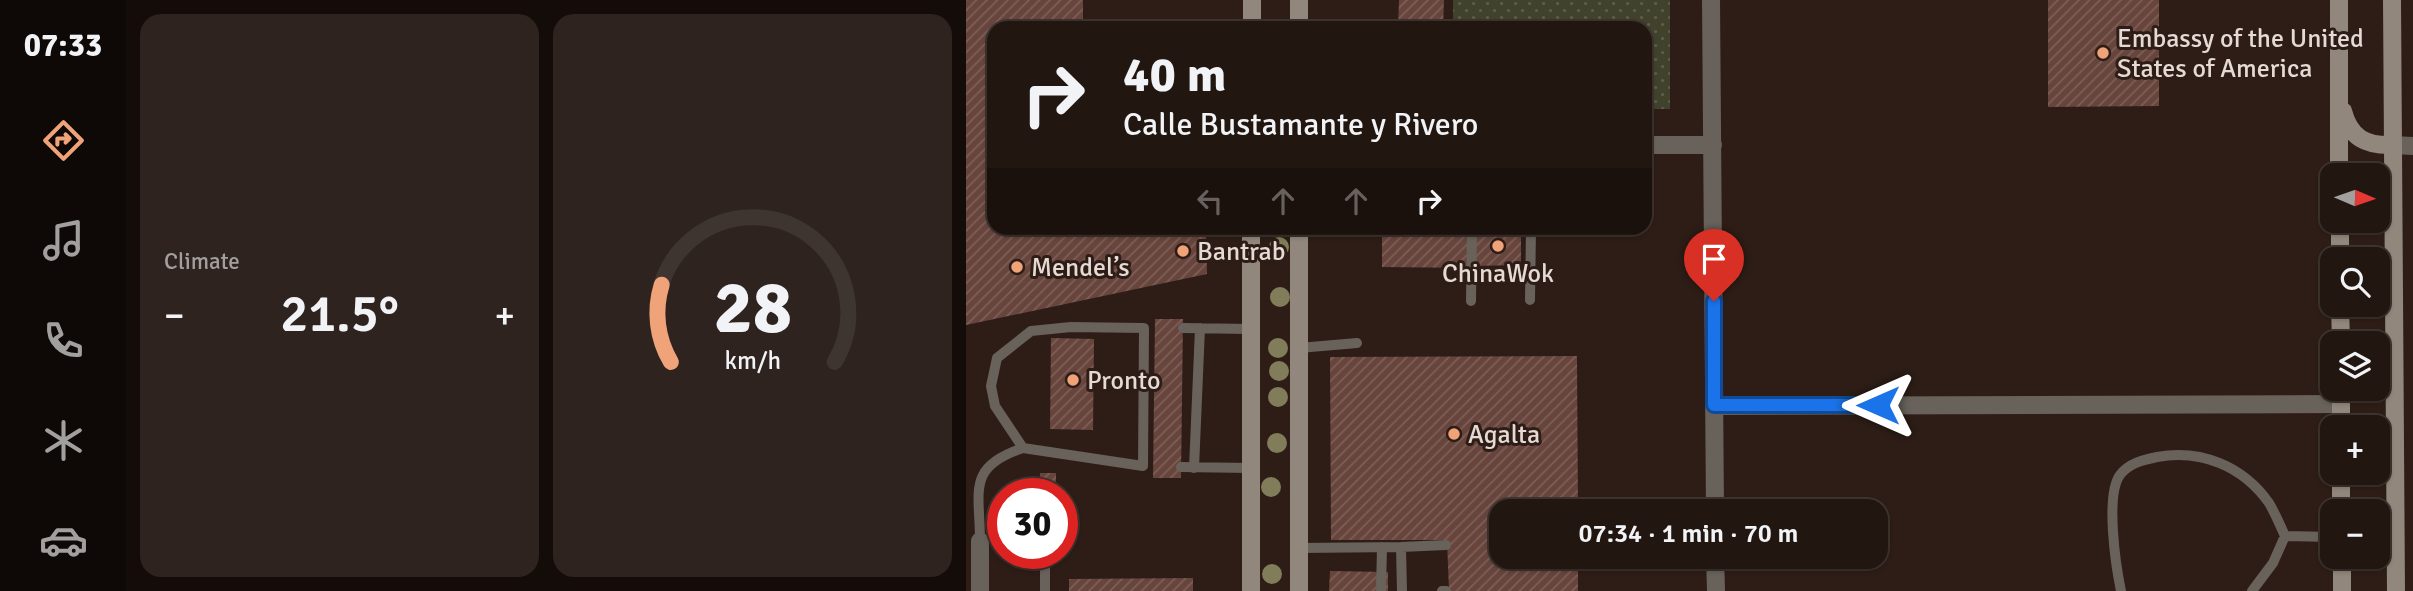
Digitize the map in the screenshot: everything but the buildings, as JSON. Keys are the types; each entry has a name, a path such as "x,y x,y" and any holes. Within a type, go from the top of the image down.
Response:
{"main road":[{"path":"1252,0 1252,21"},
{"path":"1299,0 1299,21"},
{"path":"2339,0 2339,163"},
{"path":"2392,0 2396,591"},
{"path":"2339,90 2345,118 2354,135 2368,144 2393,145"},
{"path":"1251,235 1251,591"},
{"path":"1299,235 1299,591"},
{"path":"2342,569 2342,591"}],"street":[{"path":"1711,0 1715,499"},
{"path":"1652,145 1713,145"},
{"path":"2393,145 2413,146"},
{"path":"1714,405 2320,396"},
{"path":"980,541 980,591"},
{"path":"1715,569 1716,591"}],"lane":[{"path":"1471,301 1472,235"},
{"path":"1530,300 1531,235"},
{"path":"980,541 977,492 980,480 987,466 1003,454 1023,448 1143,466 1144,328 1071,327 1031,331 997,358 990,386 995,406 1023,448"},
{"path":"1183,328 1251,328"},
{"path":"1195,468 1200,328"},
{"path":"1299,348 1357,343"},
{"path":"2121,591 2115,560 2113,498 2119,476 2138,461 2166,455 2202,456 2229,466 2249,480 2269,503 2285,536 2273,563 2252,591"},
{"path":"1181,467 1251,468"},
{"path":"2285,536 2320,537"},
{"path":"1299,548 1446,545"},
{"path":"1381,591 1382,547"},
{"path":"1401,547 1402,591"},
{"path":"1045,569 1045,591"}],"green space":[{"path":"1453,0 1670,0 1670,109 1652,109 1652,21 1453,21"}],"place":[{"name":"Embassy of the United States of America","path":"2103,53"},
{"name":"ChinaWok","path":"1498,246"},
{"name":"Bantrab","path":"1183,251"},
{"name":"Mendel’s","path":"1017,267"},
{"name":"Pronto","path":"1073,380"},
{"name":"Agalta","path":"1454,434"}],"route":[{"path":"1714,301 1714,405 1878,405"}]}
